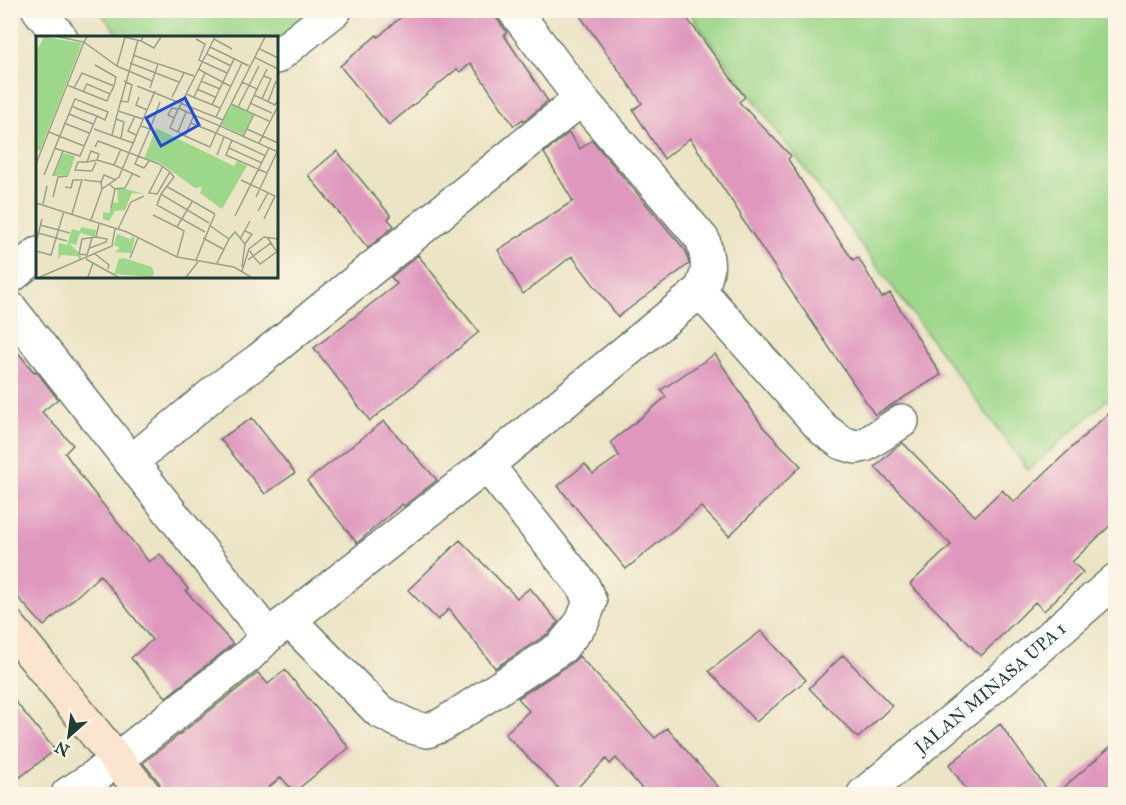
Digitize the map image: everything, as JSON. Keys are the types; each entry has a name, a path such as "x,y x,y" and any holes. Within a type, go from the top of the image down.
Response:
{"street":[{"path":"39,10 59,36"},
{"path":"278,55 335,10"},
{"path":"68,795 93,778 247,657 278,628 487,465 700,291 709,267 703,240 581,99 514,10"},
{"path":"131,462 581,99"},
{"path":"10,277 36,256"},
{"path":"700,291 823,429 842,444 856,447 865,445 902,422"},
{"path":"10,308 131,462 278,628 379,711 410,726 427,731 442,725 562,647 582,622 590,602 583,586 487,465"},
{"name":"JALAN MINASA UPA 1","path":"864,795 995,686 1116,580"},
{"path":"10,627 144,795"}],"green space":[{"path":"99,11 334,11 278,37 120,36"},
{"path":"688,11 1115,11 1115,393 1028,470"}],"building":[{"path":"409,10 490,10 507,32 504,35 548,101 524,121 523,119 514,126 471,63 460,72 457,69 389,125 340,66"},
{"path":"576,10 681,10 745,97 739,102 791,156 788,159 831,229 853,260 858,257 882,298 890,293 941,375 875,415 690,138 664,159 633,110 642,103"},
{"path":"569,133 580,149 592,140 686,251 689,264 618,317 572,256 523,294 498,250 573,201 544,153"},
{"path":"337,151 391,216 388,219 394,226 368,248 308,175"},
{"path":"418,255 479,332 370,421 314,348 397,284 391,277"},
{"path":"10,343 58,399 42,412 73,445 65,453 90,488 149,562 160,554 188,589 186,591 233,644 166,697 131,658 152,640 100,575 44,626 10,589"},
{"path":"715,354 763,427 801,466 729,536 701,507 626,569 558,486 585,464 593,474 619,456 611,442 666,397 661,390"},
{"path":"1116,406 1116,520 1072,562 1083,572 1044,611 1035,602 981,656 910,584 951,545 875,467 903,443 975,516 1002,490 1014,502"},
{"path":"252,418 295,473 265,494 220,439"},
{"path":"384,421 437,480 404,506 402,504 357,543 307,481"},
{"path":"460,540 517,598 530,588 558,622 549,633 495,668 449,609 438,620 408,590"},
{"path":"761,631 806,680 756,722 709,671"},
{"path":"843,655 892,706 858,738 809,688"},
{"path":"579,656 655,738 667,728 725,795 647,795 616,758 610,764 606,759 570,795 565,795 505,734 529,711 518,698"},
{"path":"285,670 349,748 294,792 281,777 260,795 162,795 159,782 143,763 258,673 268,684"},
{"path":"10,695 55,750 10,785"},
{"path":"1000,724 1051,795 970,795 949,765"},
{"path":"1116,742 1116,794 1056,794"}]}
